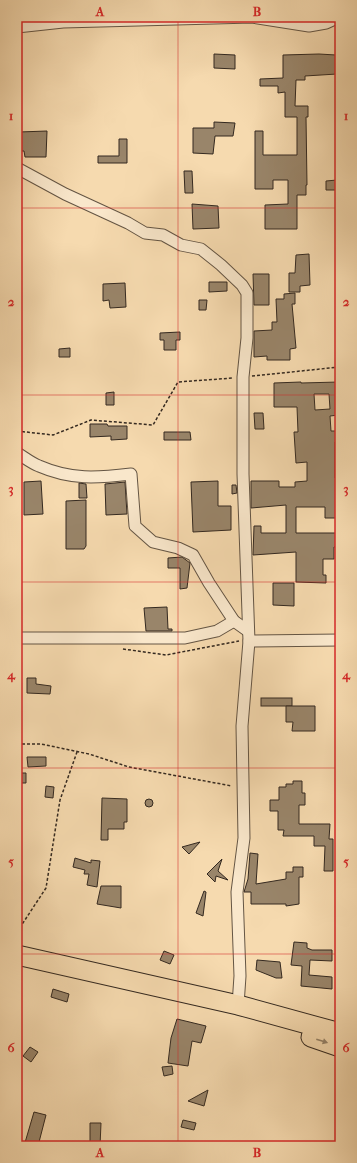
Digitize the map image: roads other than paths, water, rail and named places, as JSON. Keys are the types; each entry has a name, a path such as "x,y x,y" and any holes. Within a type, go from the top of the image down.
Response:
{"highway":[{"path":"17,955 238,1005 340,1032"},
{"path":"165,989 340,1047"}],"street":[{"path":"17,27 71,22 252,17 309,26 326,23 339,17 340,21"},
{"path":"17,168 65,194 128,223 145,233 163,235 181,245 200,249 221,265 242,285 247,293 247,338 243,377 243,474 248,636 242,726 244,838 237,892 240,976 238,1005"},
{"path":"17,453 37,466 68,476 94,478 131,474 134,526 153,542 178,548 193,555 234,621 248,636 340,640"},
{"path":"17,638 185,638 217,631 234,621"}]}
